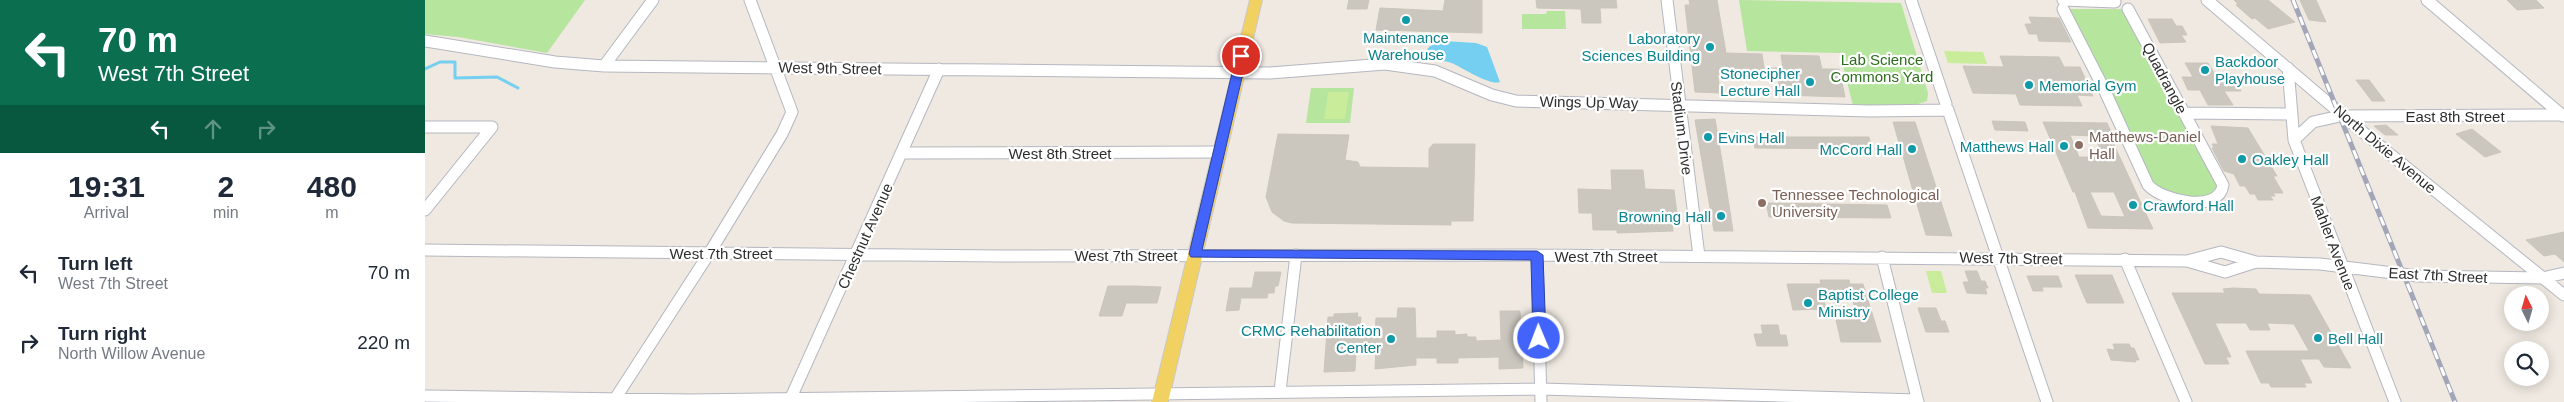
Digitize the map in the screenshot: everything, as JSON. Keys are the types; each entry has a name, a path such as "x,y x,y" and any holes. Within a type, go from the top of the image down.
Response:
{"main road":[{"path":"1161,398 1218,152 1256,0"}],"street":[{"path":"604,66 653,0"},
{"path":"615,400 783,134 792,112 749,0"},
{"name":"Stadium Drive","path":"1667,0 1699,256"},
{"path":"1911,0 2047,402"},
{"path":"2063,4 2114,0"},
{"name":"North Dixie Avenue","path":"2207,0 2564,295"},
{"path":"2427,0 2563,116"},
{"name":"Quadrangle","path":"2063,4 2149,186 2166,198 2175,201 2209,201 2216,199 2223,190 2223,185 2128,9"},
{"name":"West 9th Street","path":"425,41 563,63 604,66 1237,73"},
{"name":"Wings Up Way","path":"1237,73 1297,73 1348,66 1398,64 1444,74 1505,100 1862,111 1947,107"},
{"name":"Mahler Avenue","path":"2288,68 2293,87 2294,109 2292,114 2294,140 2395,402"},
{"name":"Chestnut Avenue","path":"791,400 939,69"},
{"path":"2294,140 2303,127 2330,110 2321,96"},
{"path":"2187,113 2292,114"},
{"path":"2311,122 2324,118 2346,116"},
{"name":"East 8th Street","path":"2346,116 2563,116"},
{"path":"425,127 492,126 425,210"},
{"name":"West 8th Street","path":"901,153 1218,152"},
{"name":"West 7th Street","path":"425,250 1000,256 1195,254 2125,259 2187,261 2223,272 2242,270 2256,262"},
{"name":"West 7th Street","path":"2187,261 2211,252 2222,252 2256,262 2342,266"},
{"path":"1280,392 1296,255"},
{"path":"1537,255 1541,395"},
{"path":"425,396 485,399 688,401 1161,398 1280,392 1348,396 1541,395 1917,401 1883,257"},
{"path":"2125,259 2186,402"},
{"name":"East 7th Street","path":"2342,266 2418,276 2542,278 2564,273"}],"green space":[{"path":"425,0 585,0 547,53 458,37 425,34"},
{"name":"Lab Science Commons Yard","path":"1739,0 1901,3 1928,93 1927,101 1915,105 1853,106 1840,53 1747,51"},
{"path":"2063,9 2128,9 2223,185 2209,201 2153,190"},
{"path":"1547,11 1565,11 1566,29 1522,29 1522,14 1546,14"},
{"path":"1944,51 1983,52 1987,64 1948,63"},
{"path":"1311,88 1354,88 1350,123 1306,123"},
{"path":"1328,92 1349,92 1345,119 1324,119"},
{"path":"1926,271 1941,271 1947,293 1932,293"}],"water":[{"path":"1444,41 1476,43 1487,47 1500,82 1490,82 1454,64 1431,59 1425,55 1426,51 1434,44"}],"building":[{"path":"1349,0 1369,0 1367,9 1347,9"},
{"path":"1445,0 1482,0 1482,33 1376,30 1380,8 1443,11"},
{"path":"1536,0 1616,0 1617,8 1600,8 1601,23 1582,23 1581,9 1537,8"},
{"name":"Laboratory Sciences Building","path":"1689,0 1717,0 1726,53 1762,54 1764,68 1783,68 1781,55 1819,56 1822,69 1839,69 1845,97 1781,95 1778,78 1718,77 1720,93 1695,92 1685,5 1690,5"},
{"path":"2234,0 2268,0 2295,22 2268,29 2255,18 2252,19 2236,5 2238,4"},
{"path":"2300,0 2316,0 2326,22 2309,20"},
{"path":"2507,0 2536,0 2544,8 2517,10"},
{"path":"2029,17 2059,18 2071,42 2039,41 2037,34 2029,34 2025,24 2032,24"},
{"path":"2148,19 2172,19 2176,26 2182,26 2187,35 2181,35 2186,42 2160,43"},
{"name":"Memorial Gym","path":"2000,56 2059,57 2064,67 2080,67 2093,96 2077,95 2082,106 2020,105 2016,94 1973,93 1963,66 2004,67"},
{"path":"2185,63 2208,63 2217,78 2234,78 2241,91 2224,91 2233,105 2208,105 2200,90 2188,90 2182,77 2193,77"},
{"path":"2356,80 2369,80 2385,101 2372,101"},
{"path":"1715,119 1733,231 1714,231 1695,120"},
{"path":"1992,121 2025,122 2028,131 1995,130"},
{"path":"1893,122 1915,122 1952,236 1926,235"},
{"path":"2043,122 2107,123 2113,136 2110,136 2153,229 2088,228 2075,192 2073,192","holes":["2070,135 2094,136 2104,157 2079,157","2090,192 2114,192 2125,217 2101,216"]},
{"path":"2386,125 2398,135 2385,135 2374,126"},
{"name":"Oakley Hall","path":"2211,126 2248,128 2277,176 2273,176 2283,193 2273,193 2275,196 2270,196 2273,200 2258,200 2255,194 2250,194 2245,186 2240,186 2234,174 2224,171 2212,148 2214,148 2212,144 2218,144"},
{"path":"2472,129 2501,152 2485,157 2456,134"},
{"path":"1278,134 1349,135 1345,160 1358,162 1360,167 1429,168 1429,149 1433,144 1475,144 1473,221 1451,221 1451,225 1292,223 1284,221 1272,212 1266,197"},
{"path":"1753,137 1869,137 1872,149 1755,148"},
{"path":"1611,170 1643,170 1645,189 1674,190 1677,214 1671,214 1673,231 1617,233 1617,230 1593,230 1592,213 1579,213 1578,189 1612,190"},
{"path":"1766,203 1887,205 1891,218 1769,217"},
{"path":"2564,232 2564,262 2555,254 2544,256 2526,240"},
{"path":"1965,271 1977,271 1981,281 1985,281 1988,288 1985,288 1987,294 1967,293 1963,282 1969,282"},
{"path":"1255,272 1281,272 1278,286 1275,286 1274,293 1268,293 1267,298 1241,298 1239,310 1226,311 1230,288 1252,288"},
{"path":"2075,275 2112,275 2124,303 2087,303"},
{"path":"2027,276 2058,276 2062,287 2042,287 2043,291 2033,291"},
{"name":"Baptist College Ministry","path":"1820,280 1849,280 1850,284 1863,284 1881,342 1841,342 1836,320 1858,320 1852,297 1823,297 1826,309 1793,310 1787,284 1821,284"},
{"path":"1108,286 1161,287 1157,303 1126,303 1122,316 1099,316"},
{"name":"Bell Hall","path":"2223,289 2256,289 2259,294 2310,295 2351,368 2324,367 2319,359 2300,359 2312,383 2304,383 2306,387 2271,387 2269,383 2261,383 2246,351 2309,351 2294,324 2267,323 2270,330 2250,330 2246,323 2215,323 2231,357 2226,357 2229,364 2205,364 2172,293 2225,293"},
{"name":"CRMC Rehabilitation Center","path":"1398,308 1415,308 1416,338 1437,338 1437,331 1455,331 1455,335 1467,334 1467,337 1476,337 1476,341 1501,340 1500,311 1520,311 1523,368 1499,369 1499,357 1458,358 1458,363 1437,363 1437,358 1416,358 1416,365 1375,369 1376,350 1356,351 1355,371 1324,372 1328,317 1334,317 1334,314 1358,313 1357,317 1361,317 1360,333 1375,333 1376,318 1397,318"},
{"path":"1918,308 1936,308 1941,321 1945,321 1949,332 1926,332"},
{"path":"1761,325 1778,325 1780,335 1786,335 1788,346 1757,346 1754,334 1763,334"},
{"path":"2113,344 2129,344 2131,348 2134,348 2139,360 2135,360 2136,362 2111,360 2107,349 2115,350"}],"waterway":[{"path":"425,69 440,62 455,62 455,78 497,77 518,88"}],"railway":[{"path":"2293,0 2455,402"}],"place":[{"name":"Maintenance Warehouse","path":"1406,20"},
{"name":"Laboratory Sciences Building","path":"1710,47"},
{"name":"Backdoor Playhouse","path":"2205,70"},
{"name":"Stonecipher Lecture Hall","path":"1810,82"},
{"name":"Memorial Gym","path":"2029,85"},
{"name":"Evins Hall","path":"1708,137"},
{"name":"Matthews-Daniel Hall","path":"2079,145"},
{"name":"Matthews Hall","path":"2064,146"},
{"name":"McCord Hall","path":"1912,149"},
{"name":"Oakley Hall","path":"2242,159"},
{"name":"Tennessee Technological University","path":"1762,203"},
{"name":"Crawford Hall","path":"2133,205"},
{"name":"Browning Hall","path":"1721,216"},
{"name":"Baptist College Ministry","path":"1808,303"},
{"name":"Bell Hall","path":"2318,338"},
{"name":"CRMC Rehabilitation Center","path":"1391,339"}],"route":[{"path":"1241,56 1195,254 1537,255 1539,338"}]}
